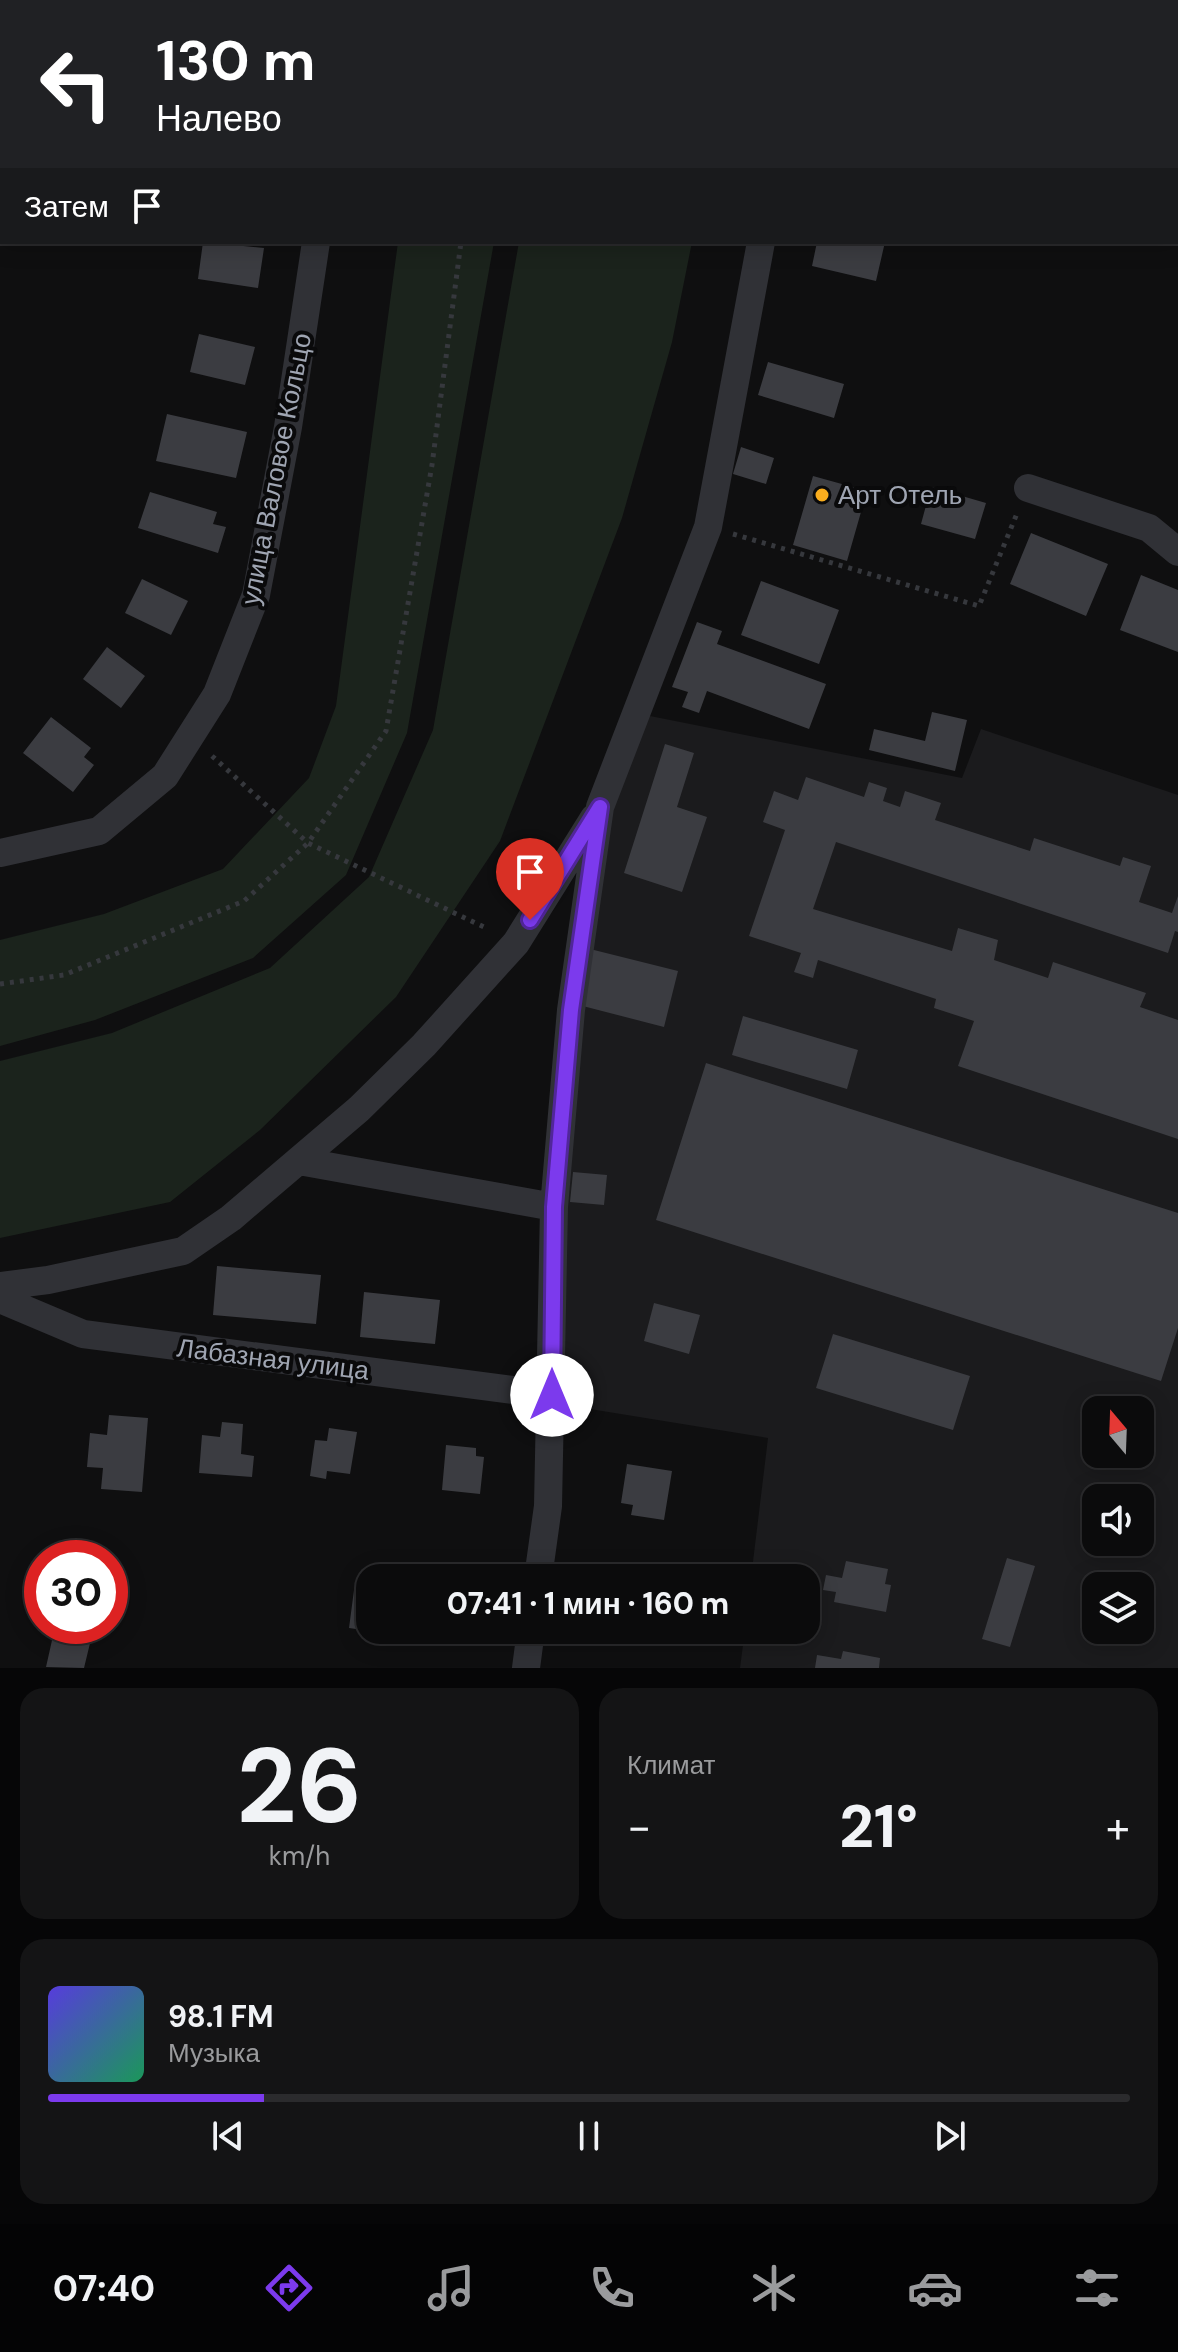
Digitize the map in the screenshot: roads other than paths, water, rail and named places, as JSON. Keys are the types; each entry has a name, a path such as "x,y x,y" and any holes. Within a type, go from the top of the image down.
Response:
{"street":[{"name":"улица Валовое Кольцо","path":"0,853 99,831 165,776 217,694 256,595 288,427 316,244"},
{"path":"0,1286 48,1280 183,1251 231,1218 359,1109 424,1045 516,943 600,807 708,527 761,244"},
{"path":"1028,488 1149,528 1178,552"},
{"path":"540,1564 548,1506 554,1207 571,1010 600,807"},
{"path":"299,1161 554,1207"},
{"name":"Лабазная улица","path":"0,1299 83,1334 552,1395"},
{"path":"526,1668 529,1644"}],"place":[{"name":"Арт Отель","path":"822,495"}]}
